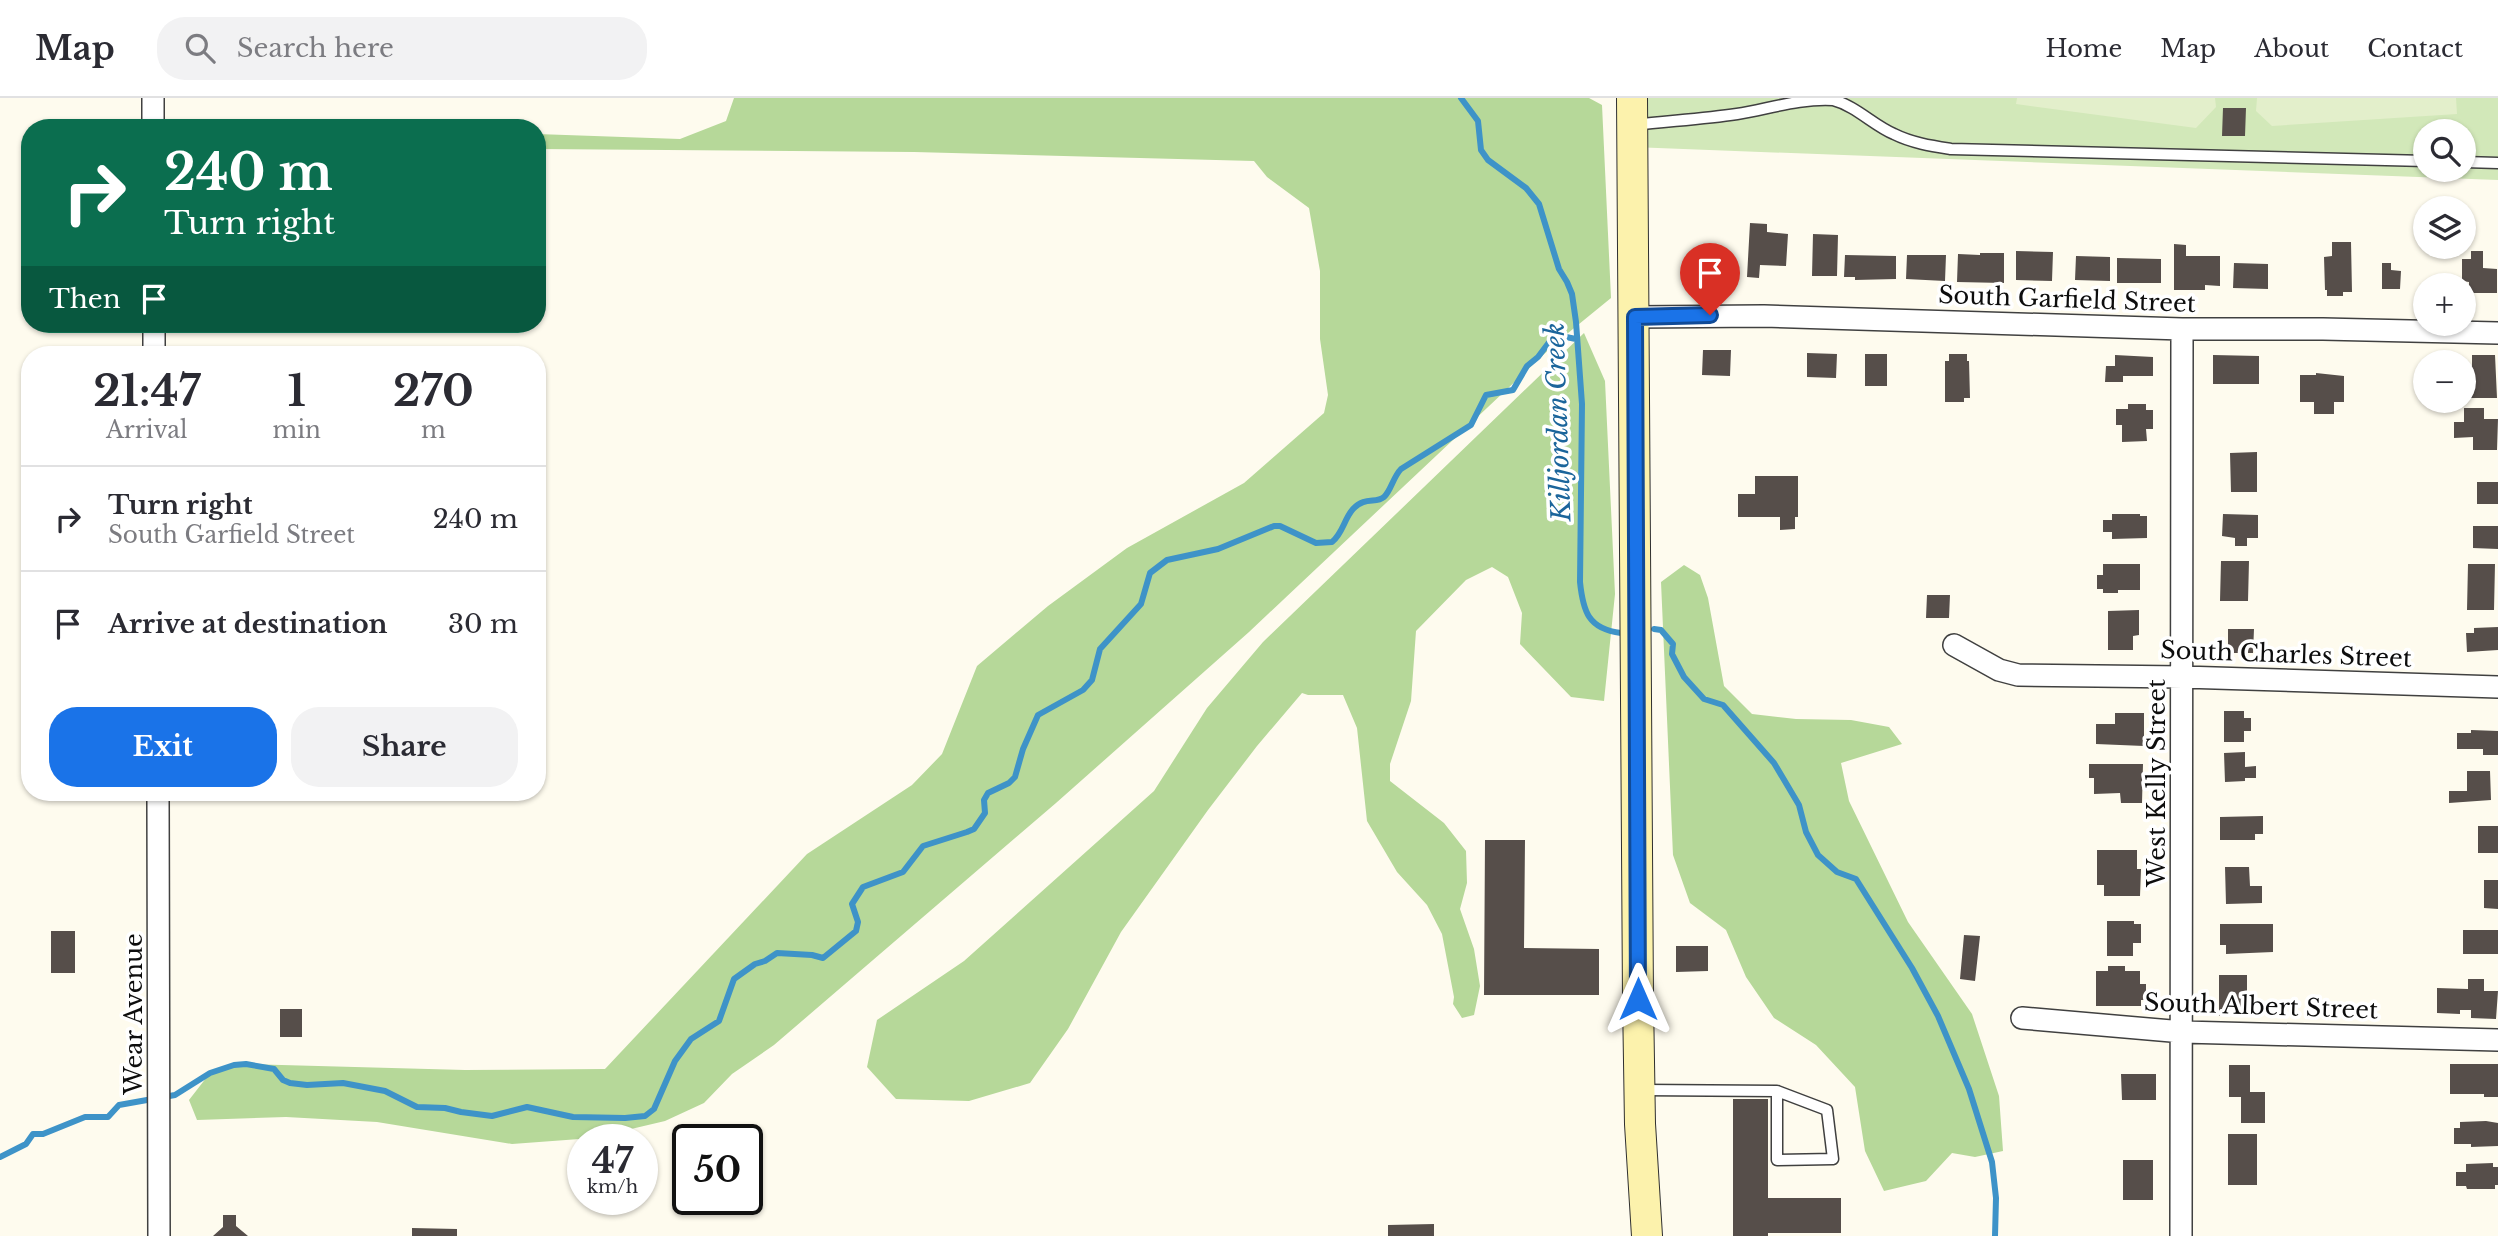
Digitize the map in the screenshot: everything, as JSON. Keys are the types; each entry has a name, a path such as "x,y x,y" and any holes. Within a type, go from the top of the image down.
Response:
{"main road":[{"path":"1632,112 1639,1090 1647,1236"}],"street":[{"path":"153,98 153,119"},
{"name":"South Garfield Street","path":"1635,317 1764,316 2182,329 2498,333"},
{"name":"West Kelly Street","path":"2182,329 2182,1236"},
{"name":"South Charles Street","path":"1954,645 1998,670 2018,675 2183,677 2498,687"},
{"name":"Wear Avenue","path":"158,801 159,1236"},
{"name":"South Albert Street","path":"2022,1018 2183,1032 2498,1040"}],"lane":[{"path":"1632,112 1737,114 1806,99 1834,99 1892,134 1918,143 1951,149 2413,161"},
{"path":"2476,162 2498,163"},
{"path":"1639,1090 1777,1091 1827,1110 1833,1159 1777,1160 1777,1091"}],"green space":[{"path":"734,98 1589,98 1602,105 1611,298 1557,342 1249,632 1056,803 774,1045 732,1074 704,1103 652,1124 567,1124 567,1140 512,1144 377,1122 286,1117 197,1120 189,1100 210,1073 246,1064 465,1070 605,1069 807,854 912,785 942,754 977,666 1048,606 1127,548 1244,483 1324,413 1328,395 1320,339 1320,271 1309,208 1267,177 1254,161 914,152 546,149 546,134 680,139 726,121"},
{"path":"1632,98 2498,98 2498,180 2476,179 2476,119 2413,119 2413,177 1632,147"},
{"path":"2017,98 2215,98 2216,107 2196,128 2016,104"},
{"path":"2257,98 2456,98 2457,114 2272,126 2256,111"},
{"path":"1584,333 1605,381 1615,594 1604,701 1571,697 1520,644 1522,613 1508,577 1492,567 1466,580 1416,631 1411,701 1390,764 1390,781 1444,823 1466,851 1467,883 1460,909 1474,949 1480,986 1474,1015 1462,1018 1453,1004 1442,934 1427,905 1397,872 1367,821 1357,728 1343,695 1302,693 1208,810 1121,932 1068,1029 1030,1083 969,1101 896,1099 867,1067 877,1020 964,961 1154,791 1207,708 1263,642"},
{"path":"1684,565 1700,575 1708,598 1724,686 1752,714 1796,719 1851,720 1889,727 1902,744 1841,763 1849,801 1908,922 1972,1014 1999,1096 2003,1151 1975,1157 1952,1153 1926,1181 1884,1191 1865,1151 1855,1087 1816,1045 1774,1018 1746,977 1726,930 1690,903 1673,855 1661,582"}],"building":[{"path":"2223,108 2246,108 2245,136 2222,136"},
{"path":"1750,223 1767,224 1767,232 1788,234 1786,266 1760,265 1759,278 1747,277"},
{"path":"1813,234 1838,235 1837,276 1812,276"},
{"path":"2332,242 2351,242 2352,292 2343,292 2343,296 2327,296 2325,290 2324,257 2332,256"},
{"path":"2174,244 2186,245 2186,256 2220,256 2220,286 2205,285 2205,290 2174,290"},
{"path":"2016,251 2053,252 2052,281 2016,280"},
{"path":"2476,251 2483,251 2483,268 2497,269 2497,293 2476,293 2476,273 2462,273 2462,259 2476,259"},
{"path":"2004,253 2004,283 1957,282 1958,254"},
{"path":"1845,255 1896,256 1896,279 1855,280 1855,277 1844,277"},
{"path":"1907,255 1946,255 1945,281 1906,279"},
{"path":"2076,256 2110,257 2110,281 2075,280"},
{"path":"2117,258 2161,259 2161,283 2117,283"},
{"path":"2234,263 2268,264 2268,289 2233,288"},
{"path":"2382,263 2391,263 2391,270 2401,271 2400,289 2382,289"},
{"path":"1703,350 1731,350 1730,376 1702,375"},
{"path":"1807,353 1837,354 1836,378 1807,377"},
{"path":"1865,354 1887,354 1887,386 1865,386"},
{"path":"1949,354 1967,354 1970,398 1964,398 1964,402 1945,402 1945,361 1949,361"},
{"path":"2115,355 2153,357 2153,376 2123,376 2123,382 2105,382 2106,366 2115,366"},
{"path":"2213,355 2259,356 2259,384 2213,384"},
{"path":"2476,355 2495,355 2497,398 2476,398"},
{"path":"2316,373 2344,376 2344,402 2334,402 2334,414 2314,414 2314,402 2300,402 2300,375"},
{"path":"2128,404 2146,404 2146,410 2153,410 2153,429 2146,429 2147,441 2122,442 2122,425 2116,425 2116,409 2128,409"},
{"path":"2476,408 2484,408 2484,419 2498,419 2497,450 2473,450 2473,437 2454,438 2454,422 2464,422 2464,413 2476,413"},
{"path":"2257,452 2257,492 2231,492 2230,453"},
{"path":"1755,476 1798,476 1798,517 1795,517 1795,529 1780,530 1780,517 1738,517 1738,494 1755,494"},
{"path":"2477,482 2498,482 2498,504 2477,504"},
{"path":"2112,514 2147,516 2147,538 2112,539 2112,532 2103,532 2103,520 2112,520"},
{"path":"2223,514 2258,515 2258,538 2247,538 2247,546 2235,546 2235,538 2222,536"},
{"path":"2473,526 2498,526 2498,549 2473,548"},
{"path":"2221,561 2249,561 2248,601 2220,601"},
{"path":"2103,564 2140,564 2140,590 2103,593 2103,589 2097,589 2097,575 2103,575"},
{"path":"2468,564 2495,564 2494,610 2467,610"},
{"path":"1927,595 1950,595 1949,618 1926,618"},
{"path":"2139,610 2139,635 2133,636 2133,650 2108,650 2108,611"},
{"path":"2498,627 2498,650 2467,652 2466,633 2474,633 2474,628"},
{"path":"2228,629 2254,629 2253,653 2228,653"},
{"path":"2224,711 2244,711 2244,718 2251,718 2251,731 2244,731 2244,742 2224,742"},
{"path":"2115,713 2144,713 2144,746 2096,744 2096,724 2115,724"},
{"path":"2471,730 2498,731 2498,755 2483,755 2483,749 2457,749 2457,733 2471,733"},
{"path":"2245,752 2245,767 2256,766 2256,778 2225,782 2224,753"},
{"path":"2089,764 2143,764 2142,803 2121,803 2120,793 2094,794 2094,778 2089,778"},
{"path":"2467,771 2490,771 2491,800 2449,803 2449,791 2467,791"},
{"path":"2263,816 2263,834 2255,834 2255,840 2220,840 2220,817"},
{"path":"2478,826 2498,826 2498,853 2478,853"},
{"path":"1485,840 1525,840 1524,948 1599,949 1599,995 1484,995"},
{"path":"2097,850 2137,850 2137,869 2141,869 2140,896 2104,896 2104,885 2097,885"},
{"path":"2225,867 2249,867 2250,886 2262,886 2262,903 2226,904"},
{"path":"2484,880 2498,880 2498,909 2484,908"},
{"path":"2107,921 2134,921 2134,924 2141,924 2141,943 2133,943 2133,956 2107,956"},
{"path":"2220,924 2273,924 2273,952 2226,954 2226,945 2220,945"},
{"path":"2463,930 2498,930 2498,954 2463,954"},
{"path":"51,931 75,931 75,973 51,973"},
{"path":"1964,935 1980,936 1975,981 1960,979"},
{"path":"1676,946 1708,946 1708,971 1676,972"},
{"path":"2108,966 2125,966 2125,971 2140,971 2140,984 2146,984 2146,1000 2141,1000 2141,1006 2096,1006 2096,971 2108,971"},
{"path":"2219,975 2247,975 2247,1016 2219,1016"},
{"path":"2468,979 2484,979 2484,991 2498,991 2496,1019 2471,1018 2471,1010 2460,1010 2460,1014 2437,1013 2437,988 2468,989"},
{"path":"280,1009 302,1009 302,1037 280,1037"},
{"path":"2450,1064 2498,1064 2498,1097 2484,1097 2484,1094 2450,1094"},
{"path":"2229,1065 2250,1065 2250,1092 2265,1092 2265,1123 2241,1123 2241,1097 2229,1097"},
{"path":"2121,1074 2156,1074 2156,1100 2122,1100"},
{"path":"1733,1099 1768,1099 1768,1198 1841,1198 1841,1233 1733,1236"},
{"path":"2460,1122 2498,1123 2498,1146 2471,1147 2471,1144 2454,1144 2454,1128 2460,1128"},
{"path":"2228,1134 2257,1134 2257,1185 2228,1185"},
{"path":"2123,1160 2153,1160 2153,1200 2123,1200"},
{"path":"2493,1163 2493,1167 2498,1167 2498,1185 2495,1185 2495,1189 2467,1189 2466,1186 2456,1186 2456,1172 2466,1172 2466,1164"},
{"path":"223,1215 236,1215 236,1226 248,1236 213,1236 223,1227"},
{"path":"1434,1224 1434,1236 1388,1236 1388,1225"},
{"path":"412,1228 457,1229 457,1236 412,1236"}],"waterway":[{"name":"Killjordan Creek","path":"1461,98 1478,121 1481,150 1488,160 1526,188 1539,204 1559,269 1572,294 1582,404 1581,592 1586,610 1594,623 1621,633"},
{"path":"0,1157 26,1144 33,1134 43,1134 85,1117 108,1117 119,1105 175,1095 210,1073 246,1064 274,1069 283,1080 290,1083 343,1083 385,1091 417,1107 445,1108 492,1116 527,1107 573,1117 645,1116 654,1109 675,1061 691,1039 719,1021 734,979 777,953 823,958 856,931 858,922 852,904 863,887 903,872 923,846 974,829 985,813 984,800 988,793 1009,783 1015,777 1023,749 1038,715 1083,690 1092,680 1100,649 1141,604 1150,573 1167,560 1218,549 1274,526 1280,526 1316,543 1332,542 1357,505 1384,497 1401,469 1471,425 1486,395 1513,390 1527,366 1550,341 1561,336 1576,339"},
{"name":"Killjordan Creek","path":"1654,629 1661,630 1673,644 1672,654 1684,677 1704,699 1723,705 1774,763 1799,805 1806,832 1818,855 1837,872 1856,879 1912,968 1938,1016 1969,1089 1992,1162 1996,1198 1995,1236"}],"route":[{"path":"1638,999 1635,317 1710,315"}]}
